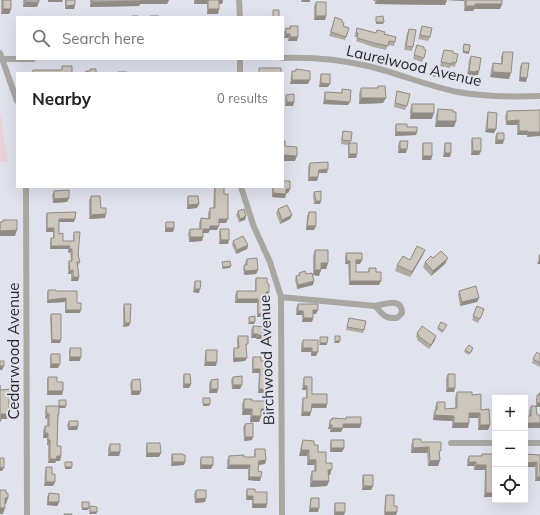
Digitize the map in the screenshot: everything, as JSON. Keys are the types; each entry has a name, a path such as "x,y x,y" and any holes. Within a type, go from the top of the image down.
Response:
{"street":[{"path":"239,0 240,16"},
{"path":"0,53 16,98"},
{"name":"Laurelwood Avenue","path":"284,58 298,57 367,66 457,92 501,97 540,96"},
{"path":"3,59 16,59"},
{"path":"240,60 240,72"},
{"name":"Cedarwood Avenue","path":"26,188 27,515"},
{"name":"Birchwood Avenue","path":"241,188 250,216 270,262 281,297 282,515"},
{"path":"281,297 375,306"},
{"path":"451,443 492,443"},
{"path":"528,443 540,443"}],"shaded area":[{"path":"0,113 1,117 8,162 0,162"}],"building":[{"path":"3,0 11,0 11,9 3,9"},
{"path":"25,0 39,0 39,2 25,2"},
{"path":"66,0 75,0 75,5 66,6"},
{"path":"92,0 141,0 141,1 92,2"},
{"path":"208,0 219,0 219,9 208,9"},
{"path":"466,0 502,0 502,4 475,4 475,6 466,6"},
{"path":"316,2 326,2 326,16 316,16"},
{"path":"273,10 279,10 279,16 273,16"},
{"path":"383,16 384,22 376,22 376,17"},
{"path":"335,17 342,20 344,23 343,26 349,28 346,37 331,32"},
{"path":"290,26 298,26 298,37 290,37 290,34 286,34 286,28 290,29"},
{"path":"422,26 432,28 430,37 420,35"},
{"path":"357,28 376,33 377,30 385,32 384,34 396,37 395,42 389,41 388,46 357,38"},
{"path":"409,29 416,30 413,47 406,46"},
{"path":"464,44 470,45 469,52 463,51"},
{"path":"417,45 424,47 426,50 424,58 414,55"},
{"path":"444,50 453,51 453,53 458,54 456,63 452,62 452,64 441,62"},
{"path":"503,52 513,52 511,73 493,72 493,63 502,64"},
{"path":"471,56 481,58 479,71 469,71"},
{"path":"522,63 529,63 527,78 520,77"},
{"path":"62,66 72,66 72,72 33,72 33,70 62,70"},
{"path":"259,68 281,68 281,72 259,72"},
{"path":"432,68 438,69 437,75 431,74"},
{"path":"90,69 96,69 96,72 86,72 90,71"},
{"path":"296,69 310,71 310,80 292,80 292,71 296,71"},
{"path":"321,74 330,74 330,84 321,83"},
{"path":"378,86 385,86 386,98 361,98 361,88 378,88"},
{"path":"342,89 351,90 350,102 325,100 325,92 342,93"},
{"path":"397,91 410,94 407,106 395,103"},
{"path":"294,94 294,102 287,102 286,95"},
{"path":"412,104 434,104 434,113 412,113"},
{"path":"438,109 453,110 453,112 456,112 456,121 437,121"},
{"path":"540,110 540,132 519,131 519,120 507,121 507,111"},
{"path":"488,112 497,113 496,129 487,129"},
{"path":"396,124 407,124 407,127 417,127 417,132 396,132"},
{"path":"343,131 352,132 351,141 342,140"},
{"path":"497,133 504,133 504,140 497,140"},
{"path":"472,138 481,138 481,151 473,151"},
{"path":"284,141 285,146 297,147 297,156 284,155"},
{"path":"400,141 408,141 407,149 400,149"},
{"path":"349,143 357,143 357,154 349,154"},
{"path":"423,143 432,143 432,156 423,156"},
{"path":"445,143 451,143 451,153 445,153"},
{"path":"328,162 328,169 319,170 318,177 309,177 310,163"},
{"path":"284,181 290,181 290,189 286,189 286,194 273,193 273,188 284,188"},
{"path":"215,188 224,188 224,194 228,194 228,219 219,219 219,226 210,226 210,229 203,229 203,237 190,237 190,229 201,229 201,218 210,219 210,208 215,208"},
{"path":"69,190 69,198 54,199 54,191"},
{"path":"321,191 321,201 316,201 314,192"},
{"path":"91,196 100,196 101,208 106,208 106,214 91,215"},
{"path":"188,196 198,196 199,204 188,205"},
{"path":"287,205 292,215 282,220 278,209"},
{"path":"244,209 246,216 240,219 238,211"},
{"path":"76,212 75,219 59,219 59,234 63,233 63,241 74,241 74,232 80,232 78,255 80,262 77,262 79,277 73,277 73,270 70,271 69,261 72,261 72,249 69,249 70,246 51,246 51,238 54,238 54,228 47,228 47,213"},
{"path":"309,212 316,212 316,226 307,226"},
{"path":"3,220 17,220 17,230 0,231 0,222 3,222"},
{"path":"166,222 174,222 174,228 166,228"},
{"path":"220,229 229,229 229,240 221,240"},
{"path":"243,236 248,245 237,250 233,241"},
{"path":"417,246 425,250 412,272 397,265 403,256 410,260"},
{"path":"315,250 328,250 328,263 321,263 321,270 315,270"},
{"path":"441,251 448,258 433,271 425,262 431,256 433,258"},
{"path":"346,253 362,253 362,260 356,260 356,272 369,272 369,268 376,268 376,272 381,272 381,281 350,281 350,261 347,261"},
{"path":"257,258 258,270 245,271 244,265 247,265 247,259"},
{"path":"230,261 231,266 223,267 222,262"},
{"path":"305,271 306,274 312,273 314,281 298,285 296,276"},
{"path":"256,278 267,278 269,292 264,294 264,305 269,305 269,314 258,314 258,299 237,299 237,291 256,291"},
{"path":"195,281 201,281 200,289 195,289"},
{"path":"476,286 479,298 462,302 459,291"},
{"path":"48,290 77,291 77,303 81,303 81,310 66,310 66,298 48,300"},
{"path":"124,304 131,304 130,323 125,323"},
{"path":"298,304 318,304 318,310 313,310 313,318 304,318 303,311 298,311"},
{"path":"477,306 484,309 480,319 473,316"},
{"path":"51,314 61,314 61,340 52,340"},
{"path":"255,316 255,322 249,322 249,317"},
{"path":"349,318 366,321 364,330 347,327"},
{"path":"441,322 447,325 443,331 438,327"},
{"path":"253,326 268,327 267,336 253,334"},
{"path":"422,326 436,336 431,345 418,336 419,335 417,333"},
{"path":"238,336 248,336 248,344 246,344 247,358 234,358 234,348 239,348"},
{"path":"335,336 340,336 340,341 335,341"},
{"path":"320,337 328,337 327,343 320,343"},
{"path":"303,340 318,340 318,352 312,352 312,348 303,348"},
{"path":"469,345 473,348 470,353 465,350"},
{"path":"70,348 81,348 81,357 70,357"},
{"path":"206,350 217,350 217,362 206,362"},
{"path":"537,352 540,354 540,363 533,359"},
{"path":"51,354 60,354 60,364 51,364"},
{"path":"253,357 261,357 261,361 266,361 268,372 270,372 268,389 259,389 260,369 253,369"},
{"path":"0,361 4,361 4,366 0,366"},
{"path":"184,374 190,374 191,384 184,384"},
{"path":"448,374 455,374 455,388 448,388"},
{"path":"242,376 242,385 233,385 233,377"},
{"path":"48,377 57,377 57,382 63,382 63,391 48,391"},
{"path":"304,377 312,377 312,394 327,394 327,404 312,404 311,412 303,412 303,398 307,398 307,386 304,386"},
{"path":"140,379 141,391 132,391 132,380"},
{"path":"218,379 218,389 211,389 211,380"},
{"path":"11,389 9,414 1,414 1,421 0,421 0,390"},
{"path":"457,392 472,392 472,395 481,394 481,410 489,409 490,425 480,425 480,413 469,413 469,423 454,423 454,416 435,415 435,410 437,410 437,402 445,402 445,409 457,408"},
{"path":"539,393 540,403 537,403 537,395 539,395"},
{"path":"203,398 210,398 210,404 203,404"},
{"path":"244,399 252,399 252,401 266,401 266,409 261,409 261,416 252,416 252,409 244,409"},
{"path":"59,400 66,400 66,406 59,406"},
{"path":"46,406 59,406 57,446 61,446 61,456 57,456 56,459 50,459 50,440 48,440 48,433 45,433 45,426 49,426 49,414 47,414"},
{"path":"531,406 536,406 537,415 540,415 540,423 528,423 528,416 531,416"},
{"path":"346,417 361,417 361,424 343,424 343,428 332,428 332,425 330,425 330,420 332,420 332,418 346,419"},
{"path":"69,421 78,421 78,426 69,427"},
{"path":"253,423 253,437 245,437 245,424"},
{"path":"413,439 421,439 421,442 441,442 441,451 439,451 440,460 430,461 429,447 413,448"},
{"path":"303,440 314,441 314,445 318,445 318,452 326,452 326,463 332,463 332,469 328,470 329,481 312,481 312,471 316,471 316,460 309,460 309,450 301,450"},
{"path":"331,440 344,440 344,448 331,448"},
{"path":"147,443 160,443 161,453 147,453"},
{"path":"110,444 120,444 120,452 110,452"},
{"path":"255,449 265,449 266,460 259,461 258,471 262,472 261,477 249,477 250,465 229,465 229,456 244,455 244,457 255,457"},
{"path":"172,454 185,455 185,462 173,462"},
{"path":"482,454 492,454 492,493 486,493 486,465 476,465 476,462 469,462 469,456 482,456"},
{"path":"528,454 540,455 540,477 537,477 537,462 528,463"},
{"path":"201,457 213,457 213,465 201,465"},
{"path":"0,458 4,458 4,468 0,467"},
{"path":"65,462 72,462 72,467 65,467"},
{"path":"46,467 52,467 52,474 55,474 55,482 46,482"},
{"path":"363,475 373,475 373,486 364,486"},
{"path":"247,489 255,489 255,492 267,492 267,504 253,504 253,496 247,496"},
{"path":"0,490 6,490 6,493 8,493 8,498 5,498 5,508 0,508"},
{"path":"196,490 206,490 206,498 196,499"},
{"path":"49,493 59,494 59,502 48,502"},
{"path":"386,495 394,495 394,506 397,506 397,512 385,512"},
{"path":"311,498 319,498 319,508 310,508"},
{"path":"82,502 89,502 89,508 82,508"},
{"path":"335,503 345,503 345,512 335,512"},
{"path":"90,506 97,507 97,512 90,512"}]}
